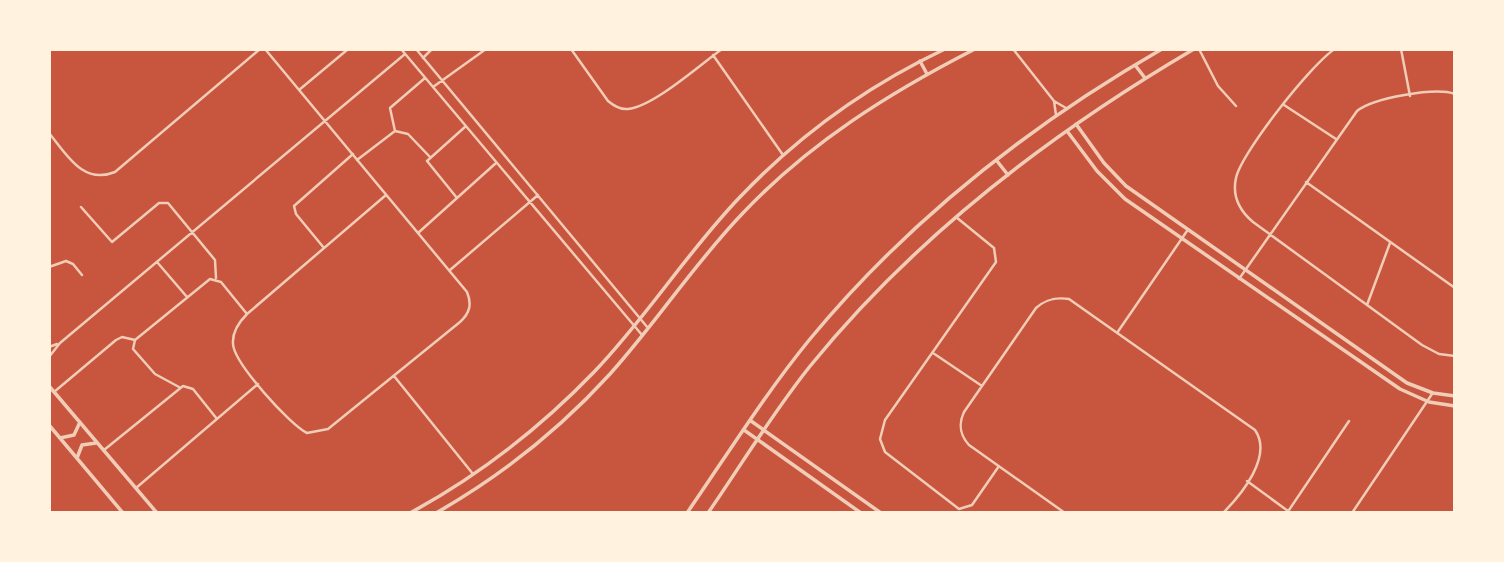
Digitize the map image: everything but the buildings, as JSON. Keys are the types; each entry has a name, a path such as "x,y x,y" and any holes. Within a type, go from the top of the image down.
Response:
{"street":[{"path":"49,133 82,172 104,176 114,172 263,49 353,154 467,292 469,312 328,429 318,433 298,429 258,384 242,363 233,344 234,332 247,314 386,195"},
{"path":"401,49 642,335"},
{"path":"415,49 648,328"},
{"path":"423,58 432,49"},
{"path":"433,87 486,49"},
{"path":"571,49 608,101 622,109 646,102 722,49"},
{"path":"410,513 473,474 558,406 595,371 717,222 783,155 849,104 945,49"},
{"path":"436,513 503,471 542,441 595,391 710,250 774,182 847,122 975,49"},
{"path":"1013,49 1018,51 1054,101 1056,118"},
{"path":"687,513 810,339 882,261 941,204 997,161 1069,108 1162,49"},
{"path":"708,513 795,385 846,324 899,268 955,216 1008,175 1076,124 1145,78 1196,49 1215,82 1236,106"},
{"path":"1335,49 1314,65 1241,165 1235,185 1241,210 1427,348 1455,356"},
{"path":"1401,49 1410,96"},
{"path":"299,90 347,50"},
{"path":"49,357 60,343 405,54"},
{"path":"713,55 783,155"},
{"path":"920,61 927,74"},
{"path":"1135,65 1145,78"},
{"path":"396,131 390,108 425,78"},
{"path":"1239,279 1353,115 1365,105 1436,90 1455,94"},
{"path":"1054,101 1069,108"},
{"path":"1284,105 1336,139"},
{"path":"1076,124 1117,178 1187,231 1407,383 1433,393 1455,396"},
{"path":"457,198 429,165 430,157 467,126"},
{"path":"396,131 408,134 430,157"},
{"path":"357,160 396,131"},
{"path":"1067,131 1115,190 1181,240 1392,384 1429,402 1455,406"},
{"path":"324,248 296,214 294,206 353,154"},
{"path":"997,161 1008,175"},
{"path":"418,233 497,162"},
{"path":"1306,182 1455,288"},
{"path":"449,271 538,195"},
{"path":"81,207 109,241 164,202 172,205 215,260 216,279 247,314"},
{"path":"955,216 994,248 997,257 883,425 880,439 884,452 962,509 972,505 999,466"},
{"path":"1116,333 1187,231"},
{"path":"1367,305 1390,242"},
{"path":"49,267 66,261 74,264 82,275"},
{"path":"157,261 187,297"},
{"path":"216,279 205,281 135,340 133,349 150,370 178,387 193,389 217,419"},
{"path":"1065,513 969,445 960,430 964,412 1032,313 1047,300 1069,299 1255,430 1261,441 1261,456 1247,481 1223,513"},
{"path":"618,307 625,300"},
{"path":"54,392 116,340 122,337 135,340"},
{"path":"49,347 60,343"},
{"path":"933,353 982,386"},
{"path":"394,375 473,474"},
{"path":"135,489 258,384"},
{"path":"49,386 157,513"},
{"path":"103,451 178,387"},
{"path":"1352,513 1433,393"},
{"path":"750,421 881,513"},
{"path":"1247,481 1287,512 1349,421"},
{"path":"60,438 74,435 80,422"},
{"path":"49,425 123,513"},
{"path":"744,430 861,513"},
{"path":"77,458 82,445 96,443"}]}
